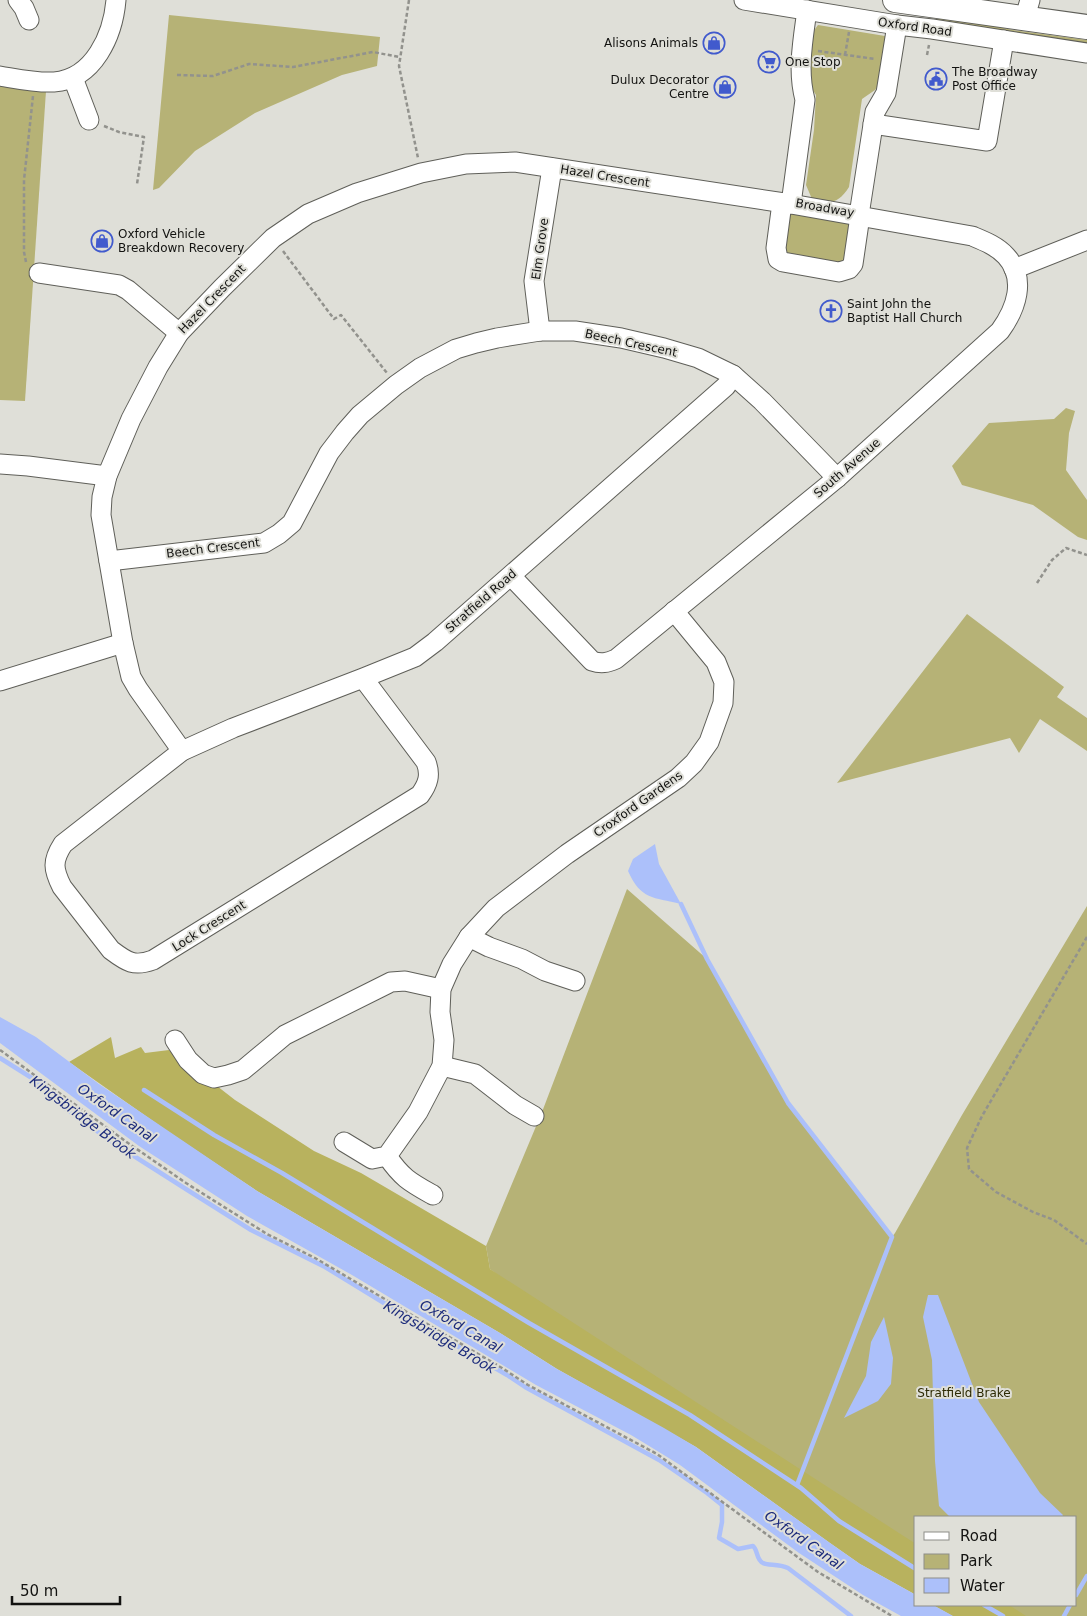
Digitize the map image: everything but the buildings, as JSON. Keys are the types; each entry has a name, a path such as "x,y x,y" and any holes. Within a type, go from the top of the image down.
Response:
{"main road":[{"name":"Oxford Road","path":"895,0 1027,9 1087,27"}],"street":[{"path":"18,0 29,20"},
{"path":"0,76 35,82 55,82 73,78 90,65 103,48 110,33 116,0"},
{"name":"Oxford Road","path":"744,0 1087,53"},
{"name":"Broadway","path":"807,10 802,49 801,79 805,100 787,204 776,248 778,259 783,262 839,272 849,269 853,264 875,112 886,93 897,25"},
{"path":"873,124 988,141 1004,40"},
{"path":"73,78 89,120"},
{"name":"Hazel Crescent","path":"182,751 131,677 123,643 101,515 102,497 107,476 131,419 158,367 179,333 272,238 308,214 357,194 421,173 466,164 515,162 787,204"},
{"name":"Elm Grove","path":"540,331 534,281 552,168"},
{"name":"Broadway","path":"787,204 859,215"},
{"path":"859,215 972,236 990,244 1006,256 1014,269 1087,240"},
{"name":"South Avenue","path":"511,576 584,654 600,663 616,659 837,478 1000,331 1008,319 1017,297 1014,269"},
{"path":"39,273 119,286 128,290 179,333"},
{"name":"Beech Crescent","path":"109,561 264,543 292,523 329,453 345,432 360,415 396,385 420,368 456,349 497,338 540,331 576,331 621,338 698,358 732,375 762,401 837,478"},
{"name":"Stratfield Road","path":"182,751 233,728 415,656 435,642 726,386 732,375"},
{"path":"0,464 107,476"},
{"name":"Croxford Gardens","path":"387,1156 418,1112 442,1066 444,1040 440,1012 440,989 452,964 469,937 496,908 567,854 678,778 694,763 709,742 723,703 724,682 716,662 674,611"},
{"path":"0,681 123,643"},
{"name":"Lock Crescent","path":"182,751 75,834 63,844 56,855 56,873 62,887 111,950 121,958 135,964 143,964 153,960 420,795 427,785 429,776 426,762 363,678"},
{"path":"469,937 489,948 522,959 545,971 575,981"},
{"path":"174,1040 188,1060 203,1074 214,1078 243,1070 286,1035 392,982 405,980 440,989"},
{"path":"442,1066 475,1074 515,1105 534,1116"},
{"path":"344,1142 372,1159 387,1156 396,1170 406,1180 433,1194"}],"path":[{"path":"409,0 399,66 421,173"},
{"path":"845,55 850,24"},
{"path":"802,49 891,62"},
{"path":"177,75 213,76 249,64 293,67 373,52 399,57"},
{"path":"35,82 24,180 24,252 26,264 31,270 39,273"},
{"path":"89,120 119,132 144,137 137,184"},
{"path":"272,238 334,319 341,315 396,385"},
{"path":"1037,583 1052,560 1066,548 1087,555"},
{"path":"1087,938 982,1116 967,1148 969,1169 996,1192 1033,1212 1054,1220 1087,1244"},
{"path":"0,1050 128,1144 216,1202 267,1234 315,1258 502,1368 528,1386 656,1454 818,1572 892,1616"}],"green space":[{"path":"169,15 380,37 377,66 342,75 255,113 195,151 159,188 153,190"},
{"path":"937,15 1013,30 1087,40 1087,46 936,22"},
{"path":"818,25 885,36 888,46 882,80 875,90 862,99 849,187 838,199 829,202 812,199 806,185 814,130 816,95 809,84 812,33"},
{"path":"0,82 46,91 25,401 0,400"},
{"path":"790,212 853,223 846,260 841,262 811,259 796,256 784,250"},
{"path":"1066,408 1075,411 1069,433 1066,470 1087,500 1087,540 1078,537 1033,505 962,485 952,466 989,423 1054,419"},
{"path":"967,614 1064,687 1057,697 1087,718 1087,751 1040,719 1019,753 1010,738 837,783"},
{"name":"Stratfield Brake","path":"627,889 707,959 788,1103 892,1237 962,1115 1087,906 1087,1616 953,1616 935,1606 1077,1606 1077,1516 914,1516 914,1593 490,1269 486,1246 542,1112"}],"shaded area":[{"path":"111,1037 115,1058 141,1047 145,1053 169,1050 181,1062 235,1100 314,1151 361,1173 486,1246 490,1269 914,1543 914,1594 860,1564 696,1447 557,1369 500,1333 257,1191 69,1062"},
{"path":"935,1606 1011,1606 1026,1616 953,1616"}],"water":[{"path":"655,844 659,864 681,904 649,896 638,887 628,871 633,859"},
{"name":"Oxford Canal","path":"0,1017 36,1037 99,1084 257,1191 500,1333 557,1369 696,1447 860,1564 914,1594 914,1606 935,1606 953,1616 901,1616 863,1595 799,1553 680,1465 659,1452 631,1435 536,1385 352,1275 247,1216 139,1146 0,1043"},
{"path":"928,1295 938,1295 979,1402 1040,1493 1062,1516 949,1516 939,1506 935,1461 932,1360 923,1317"},
{"path":"884,1317 893,1358 891,1384 878,1401 844,1418 866,1376 871,1342"}],"waterway":[{"path":"681,904 707,959 788,1103 892,1237 797,1485"},
{"name":"Kingsbridge Brook","path":"0,1058 35,1080 66,1109 115,1144 251,1230 325,1267 525,1387 659,1460 722,1505 722,1522 719,1538 738,1549 753,1546 761,1562 788,1568 851,1616"},
{"path":"144,1090 214,1135 282,1173 529,1323 690,1415 801,1488 839,1521 914,1568"},
{"path":"1077,1593 1087,1576"},
{"path":"986,1606 1003,1616"},
{"path":"1064,1616 1069,1606"}],"place":[{"name":"Alisons Animals","path":"714,43"},
{"name":"One Stop","path":"769,62"},
{"name":"The Broadway Post Office","path":"936,79"},
{"name":"Dulux Decorator Centre","path":"725,87"},
{"name":"Oxford Vehicle Breakdown Recovery","path":"102,241"},
{"name":"Saint John the Baptist Hall Church","path":"831,311"}]}
